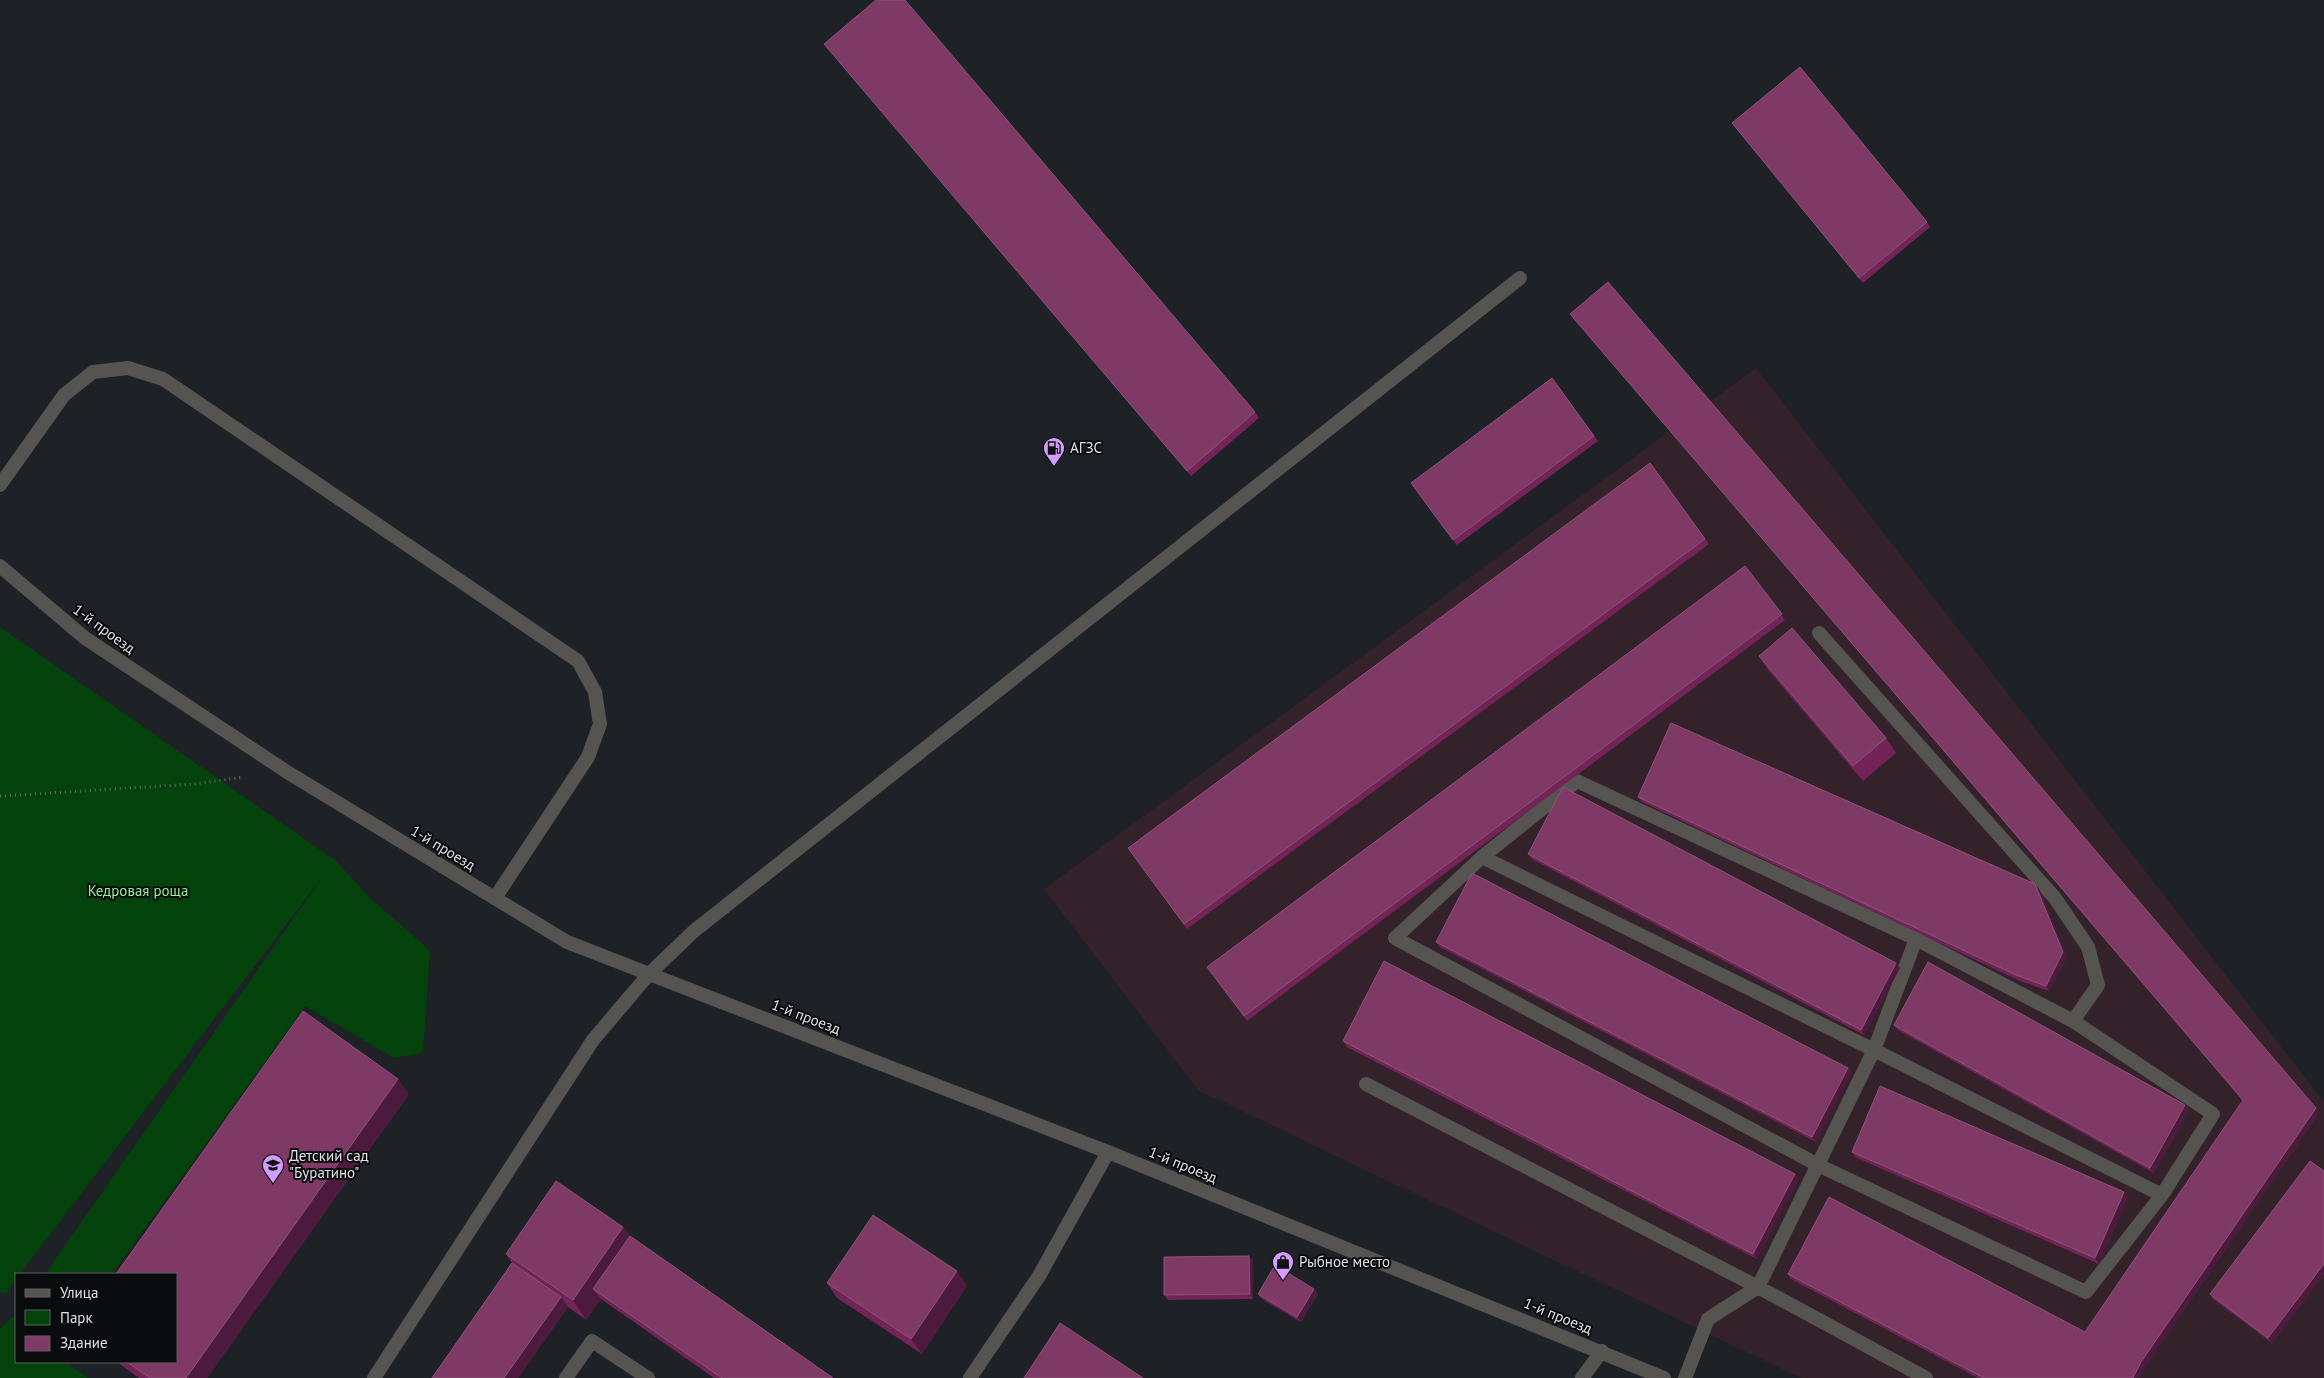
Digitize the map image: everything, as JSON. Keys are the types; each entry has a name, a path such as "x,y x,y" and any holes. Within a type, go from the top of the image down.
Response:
{"street":[{"path":"374,1378 593,1040 649,974 694,931 1520,278"},
{"path":"0,485 64,395 93,372 128,368 163,379 578,661 595,692 600,724 588,757 495,898"},
{"name":"1-й проезд","path":"0,566 85,638 287,772 567,942 1108,1152 1602,1351 1664,1378"},
{"path":"1819,633 2055,898 2088,947 2098,985 2073,1021"},
{"path":"1577,781 1916,939 2073,1021 2213,1114 2162,1195 2086,1292 1818,1165 1394,938 1482,858 1577,781"},
{"path":"1482,858 1874,1050 2162,1195"},
{"path":"1685,1378 1708,1319 1758,1287 1874,1050 1916,939"},
{"path":"1366,1084 1758,1287 1926,1378"},
{"path":"970,1378 1039,1276 1108,1152"},
{"path":"566,1378 592,1341 648,1378"},
{"path":"1582,1378 1602,1351"}],"path":[{"path":"0,796 194,784 287,772"}],"shaded area":[{"path":"1756,368 2324,1102 2324,1378 1801,1378 1198,1090 1044,889"}],"green space":[{"name":"Кедровая роща","path":"0,627 335,860 372,900 430,950 423,1053 394,1058 305,1006 113,1273 46,1273 324,875 21,1273 15,1273 15,1281 5,1294 0,1292"},
{"path":"15,1315 15,1363 67,1363 88,1378 0,1378 0,1328"}],"building":[{"path":"876,0 905,0 1255,412 1187,471 824,44"},
{"path":"1800,67 1927,222 1859,278 1732,123"},
{"path":"1608,282 2316,1108 2141,1362 2133,1378 1984,1378 1788,1274 1829,1197 2085,1332 2243,1100 1570,314"},
{"path":"1552,378 1594,436 1453,540 1411,483"},
{"path":"1650,463 1705,539 1184,924 1128,848"},
{"path":"1745,566 1782,614 1244,1016 1207,967"},
{"path":"1792,628 1886,738 1853,766 1759,656"},
{"path":"1671,723 2035,884 2063,952 2046,986 2016,975 1638,797"},
{"path":"1563,787 1896,963 1861,1030 1528,854"},
{"path":"1472,873 1848,1068 1812,1137 1436,942"},
{"path":"1384,961 1795,1174 1753,1254 1343,1041"},
{"path":"1928,962 2185,1105 2150,1168 1894,1025"},
{"name":"Детский сад \"Буратино\"","path":"303,1011 398,1079 186,1378 150,1378 128,1363 178,1363 178,1273 117,1273"},
{"path":"1880,1086 2124,1192 2095,1258 1852,1152"},
{"path":"2310,1161 2324,1171 2324,1264 2268,1338 2210,1294"},
{"path":"556,1181 623,1227 573,1300 506,1254"},
{"path":"873,1215 957,1271 911,1339 827,1283"},
{"path":"630,1236 833,1378 722,1378 593,1289"},
{"path":"1249,1256 1250,1294 1164,1295 1164,1257"},
{"path":"512,1263 561,1297 504,1378 432,1378"},
{"path":"1275,1265 1314,1289 1297,1317 1258,1294"},
{"path":"1060,1323 1143,1378 1024,1378"}],"place":[{"name":"АГЗС","path":"1054,467"},
{"name":"Детский сад \"Буратино\"","path":"273,1184"},
{"name":"Рыбное место","path":"1283,1281"}]}
